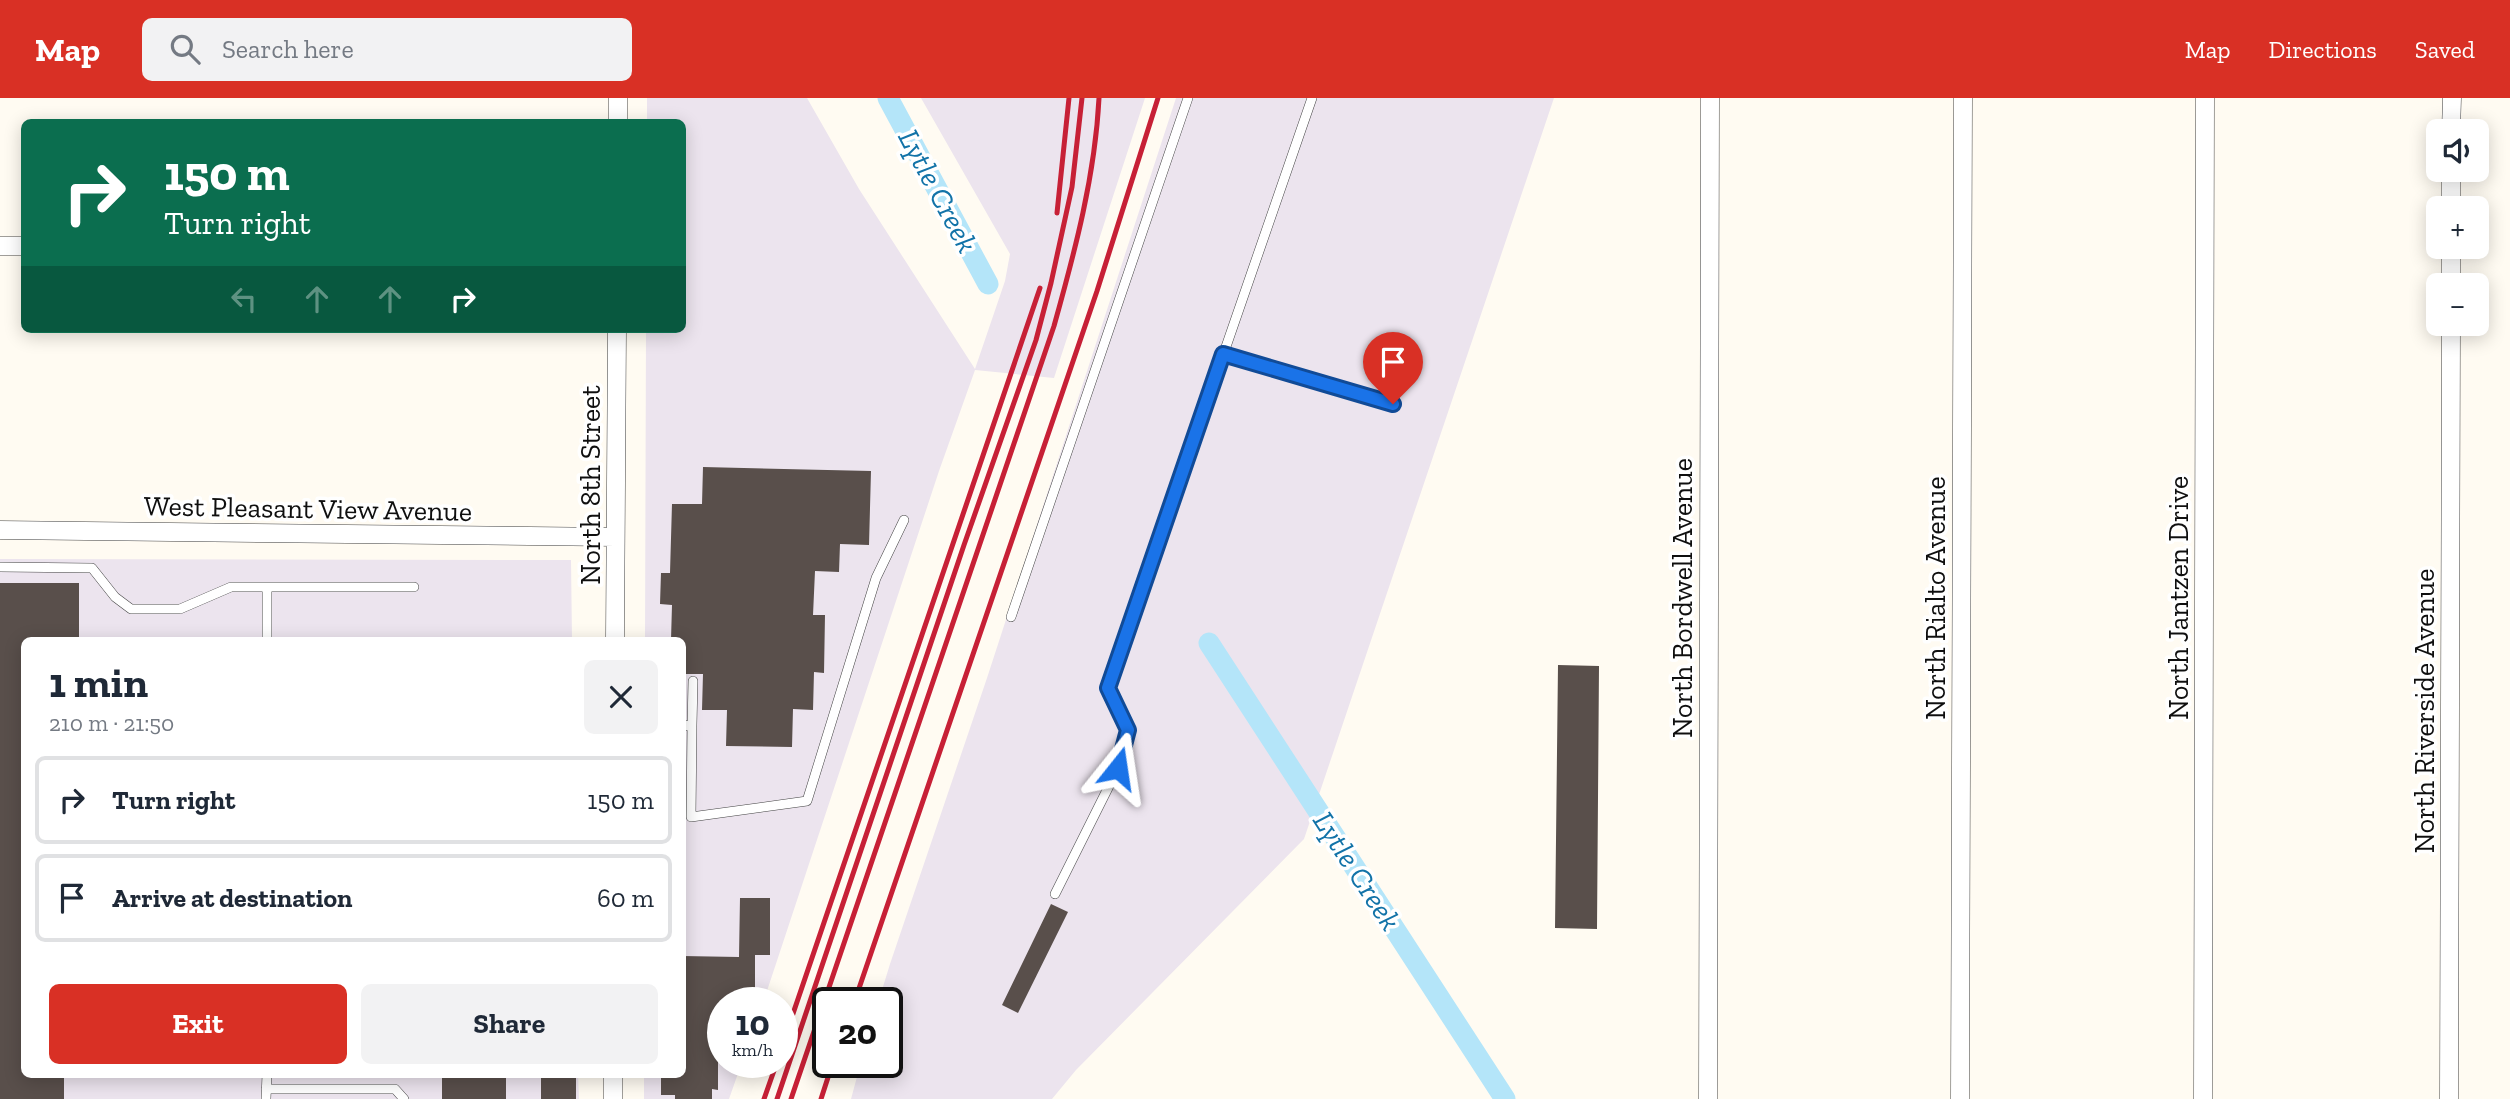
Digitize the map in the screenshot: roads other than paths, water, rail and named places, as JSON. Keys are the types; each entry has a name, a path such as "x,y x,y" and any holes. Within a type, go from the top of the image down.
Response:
{"street":[{"path":"618,98 618,119"},
{"name":"North Bordwell Avenue","path":"1708,1099 1710,98"},
{"name":"North Rialto Avenue","path":"1960,1099 1963,98"},
{"name":"North Jantzen Drive","path":"2203,1099 2205,98"},
{"path":"2451,119 2452,98"},
{"path":"0,246 21,246"},
{"name":"North 8th Street","path":"615,637 617,333"},
{"name":"North Riverside Avenue","path":"2449,1099 2451,336"},
{"name":"West Pleasant View Avenue","path":"0,530 615,537"},
{"path":"613,1078 613,1099"}],"lane":[{"path":"1011,617 1188,98"},
{"path":"1055,894 1118,768 1128,730 1108,688 1312,98"},
{"path":"1223,354 1393,404"},
{"path":"693,681 687,725 691,817 807,801 876,578 904,520"},
{"path":"0,567 92,568 115,597 131,609 180,609 231,587 414,587"},
{"path":"267,587 267,637"},
{"path":"266,1094 395,1089 404,1099"}],"waterway":[{"name":"Lytle Creek","path":"888,98 988,284"},
{"name":"Lytle Creek","path":"1209,643 1505,1099"}],"railway":[{"path":"1057,213 1069,98"},
{"path":"777,1099 1036,340 1072,187 1082,98"},
{"path":"791,1099 1054,326 1089,185 1099,98"},
{"path":"859,987 1097,291 1158,98"},
{"path":"798,999 1040,288"},
{"path":"764,1099 771,1078"},
{"path":"821,1099 828,1078"}]}
